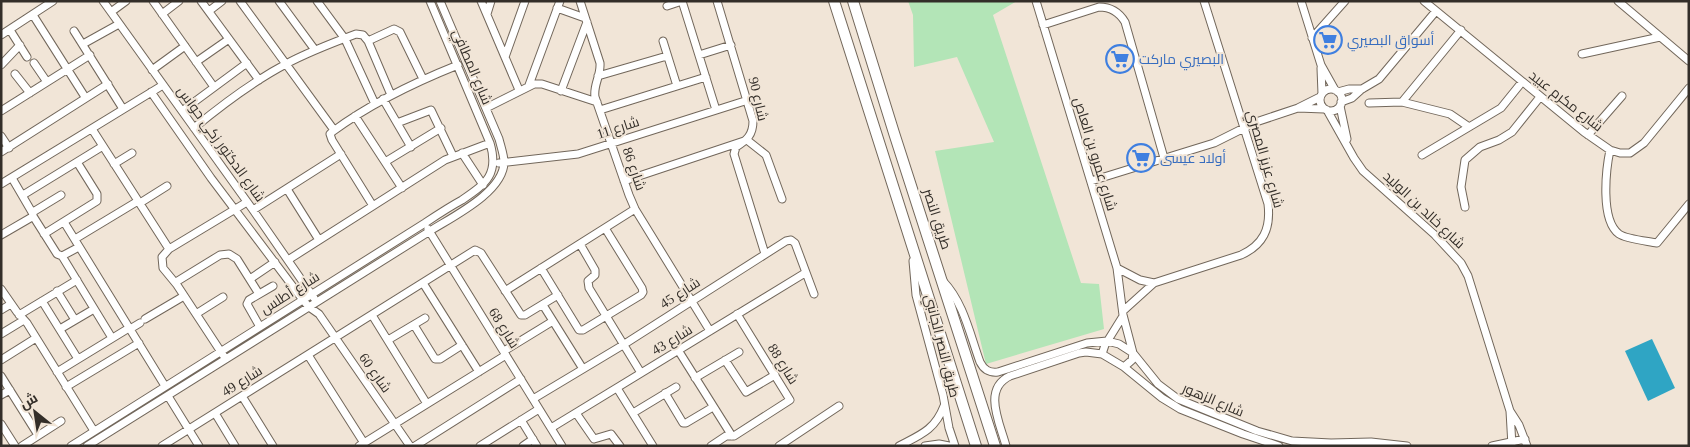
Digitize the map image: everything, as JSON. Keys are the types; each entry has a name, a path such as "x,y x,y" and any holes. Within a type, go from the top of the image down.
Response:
{"highway":[{"path":"834,1 976,446"},
{"name":"طريق النصر","path":"853,1 995,446"},
{"path":"839,18 847,11 857,13"}],"street":[{"path":"1,36 53,1"},
{"name":"شارع الدكتور زكي حواس","path":"103,1 317,302"},
{"path":"111,12 126,1"},
{"path":"153,1 214,87"},
{"path":"162,14 179,1"},
{"path":"201,1 259,80"},
{"path":"209,11 222,1"},
{"path":"240,1 334,130"},
{"path":"279,1 315,50"},
{"path":"317,1 345,39 375,104"},
{"name":"شارع المطافي","path":"430,1 490,143"},
{"name":"شارع المطافي","path":"440,1 499,139 504,162"},
{"path":"481,1 519,90"},
{"path":"487,14 491,1"},
{"path":"505,58 526,1"},
{"name":"شارع 86","path":"580,1 600,63 594,92 635,209 710,331"},
{"path":"668,6 682,1 716,110"},
{"name":"شارع 90","path":"717,1 754,121 751,135 736,147 734,154 766,254"},
{"name":"شارع عمرو بن العاص","path":"1036,1 1117,268 1123,313 1133,354"},
{"name":"شارع عزيز المصري","path":"1123,313 1154,283 1241,255 1253,249 1260,242 1267,227 1269,212 1204,1"},
{"path":"1301,1 1321,65 1341,95 1341,104"},
{"path":"1312,38 1345,1"},
{"name":"شارع مكرم عبيد","path":"1424,1 1540,97 1610,150 1630,153 1644,143 1689,88"},
{"path":"1618,1 1689,62"},
{"path":"529,85 559,5 586,20 561,90"},
{"path":"1043,25 1099,7 1105,7 1117,12 1124,22 1164,158"},
{"path":"1298,108 1333,110 1352,98 1362,89 1379,79 1436,11"},
{"path":"33,15 85,97"},
{"path":"82,44 119,24"},
{"path":"10,30 27,57"},
{"path":"368,40 390,30 397,30 402,34 423,79"},
{"path":"1402,102 1460,30"},
{"path":"74,31 123,109"},
{"path":"194,128 234,96 285,64 315,50 360,34 368,40 391,94"},
{"path":"1582,54 1660,37"},
{"path":"196,62 229,39"},
{"path":"663,41 677,86"},
{"path":"1,65 20,45"},
{"path":"699,55 731,45"},
{"path":"152,70 185,46"},
{"path":"2,109 90,55"},
{"path":"598,76 668,56"},
{"path":"34,63 47,82"},
{"path":"182,111 246,63"},
{"path":"373,206 330,137 330,134 391,94 458,65"},
{"path":"1321,65 1320,104 1326,109"},
{"path":"15,74 30,93"},
{"path":"600,110 706,77"},
{"path":"1422,155 1501,108 1522,82"},
{"path":"1,152 108,84"},
{"path":"486,108 529,85 538,84 597,102"},
{"path":"1,184 163,85"},
{"path":"1091,181 1214,143 1265,118 1298,108 1328,89 1337,91 1362,89"},
{"name":"شارع الدكتور زكي حواس","path":"151,92 211,178 309,307"},
{"path":"1588,135 1622,96"},
{"path":"1465,207 1461,187 1465,160 1480,147 1500,140 1512,132 1540,97"},
{"path":"383,99 411,146"},
{"name":"شارع 11","path":"494,164 574,154 748,100"},
{"path":"1369,103 1402,102 1450,114 1469,127"},
{"name":"شارع خالد بن الوليد","path":"1341,104 1349,147"},
{"path":"397,123 430,109 441,128 453,156"},
{"name":"شارع خالد بن الوليد","path":"1326,109 1354,158 1364,171 1435,234 1461,263 1468,276 1510,411 1519,425 1526,442"},
{"path":"355,116 402,188"},
{"path":"92,128 169,249"},
{"path":"385,162 441,128"},
{"path":"1,136 9,148"},
{"path":"624,181 747,140 766,154 782,199"},
{"path":"288,260 453,156 490,143 494,164"},
{"path":"23,195 103,146"},
{"path":"1610,150 1606,166 1608,210 1611,224 1619,234 1657,243 1689,204"},
{"path":"114,164 132,153"},
{"path":"462,153 483,185"},
{"path":"253,210 341,154"},
{"path":"44,234 95,204 98,198 78,162"},
{"name":"شارع أطلس","path":"87,446 430,231 491,190 501,176 504,162"},
{"name":"شارع أطلس","path":"71,446 483,185 492,172 494,164"},
{"path":"12,178 56,254 62,256 112,338"},
{"path":"75,240 167,186"},
{"path":"287,189 319,240"},
{"path":"1,236 61,195"},
{"path":"226,359 176,282 163,268 161,263 162,257 169,249 247,202"},
{"path":"558,296 522,316 505,291 635,209"},
{"path":"64,222 166,386"},
{"name":"شارع 68","path":"425,223 562,446"},
{"path":"541,268 580,330 641,295 643,290 605,228"},
{"name":"شارع 45","path":"533,399 623,345 786,241 793,241 814,294"},
{"path":"580,244 595,270 595,275 588,281 588,286 641,373"},
{"path":"62,256 79,247"},
{"name":"شارع 49","path":"162,446 475,250 478,250 505,291"},
{"name":"طريق النصر الجانبي","path":"912,250 916,295 955,446"},
{"path":"176,282 225,254 229,254 237,259 260,294"},
{"path":"250,279 275,262"},
{"path":"1117,268 1140,280 1154,283"},
{"name":"شارع 43","path":"551,428 805,273"},
{"path":"1,334 42,301 77,280"},
{"path":"942,280 960,305 980,362 990,372 998,372 1087,343 1107,341"},
{"path":"423,282 479,372"},
{"path":"260,327 247,306 248,302 273,286"},
{"path":"2,290 36,338 94,431"},
{"path":"58,291 75,320"},
{"path":"57,372 184,296"},
{"path":"196,314 223,297"},
{"path":"42,301 78,359"},
{"name":"شارع 60","path":"317,302 319,314"},
{"path":"1,310 11,304"},
{"path":"542,304 584,369"},
{"name":"شارع 60","path":"309,307 319,314 396,423 410,446"},
{"path":"60,329 94,309"},
{"path":"1102,354 1123,313"},
{"name":"شارع 88","path":"711,446 726,436 732,436 789,401 789,397 776,375 737,314"},
{"path":"372,315 427,404"},
{"path":"388,340 425,318"},
{"path":"308,355 361,444 479,372 553,321"},
{"path":"414,325 435,359 462,345"},
{"path":"1,360 36,338"},
{"name":"شارع الزهور","path":"1107,341 1119,344 1133,354 1158,384 1178,399 1272,437 1298,442 1371,442 1407,446"},
{"path":"66,387 139,343"},
{"path":"678,350 732,436"},
{"path":"695,378 739,352"},
{"name":"شارع الزهور","path":"1006,446 995,406 995,392 1000,382 1010,376 1086,352 1102,354 1124,366 1162,398 1180,409 1279,446"},
{"path":"1124,366 1132,360 1133,354"},
{"path":"725,360 746,392 776,375"},
{"path":"1,376 38,435"},
{"path":"415,446 521,379"},
{"path":"633,413 676,387"},
{"path":"617,388 652,446"},
{"path":"1,395 10,390"},
{"path":"664,393 683,423 713,407"},
{"path":"152,395 156,402"},
{"path":"168,396 199,446"},
{"path":"242,396 273,446"},
{"path":"899,446 935,424 944,405"},
{"path":"779,446 839,406"},
{"path":"480,446 539,409"},
{"name":"شارع خالد بن الوليد","path":"1510,411 1511,444"},
{"path":"576,412 592,438 596,439 606,434 611,434 620,446"},
{"path":"215,413 235,446"},
{"path":"521,420 535,443 523,446"},
{"path":"22,446 61,421"},
{"path":"1,424 15,446"},
{"path":"1492,446 1526,442"},
{"path":"924,446 939,444 949,446"}],"green space":[{"path":"908,1 1017,1 993,15 1081,283 1099,284 1104,329 986,364 935,151 994,142 957,57 914,67 913,15"}],"water":[{"path":"1652,339 1675,388 1648,401 1625,351"}],"place":[{"name":"أسواق البصيري","path":"1328,40"},
{"name":"البصيري ماركت","path":"1120,59"},
{"name":"أولاد عيسى","path":"1141,158"}]}
